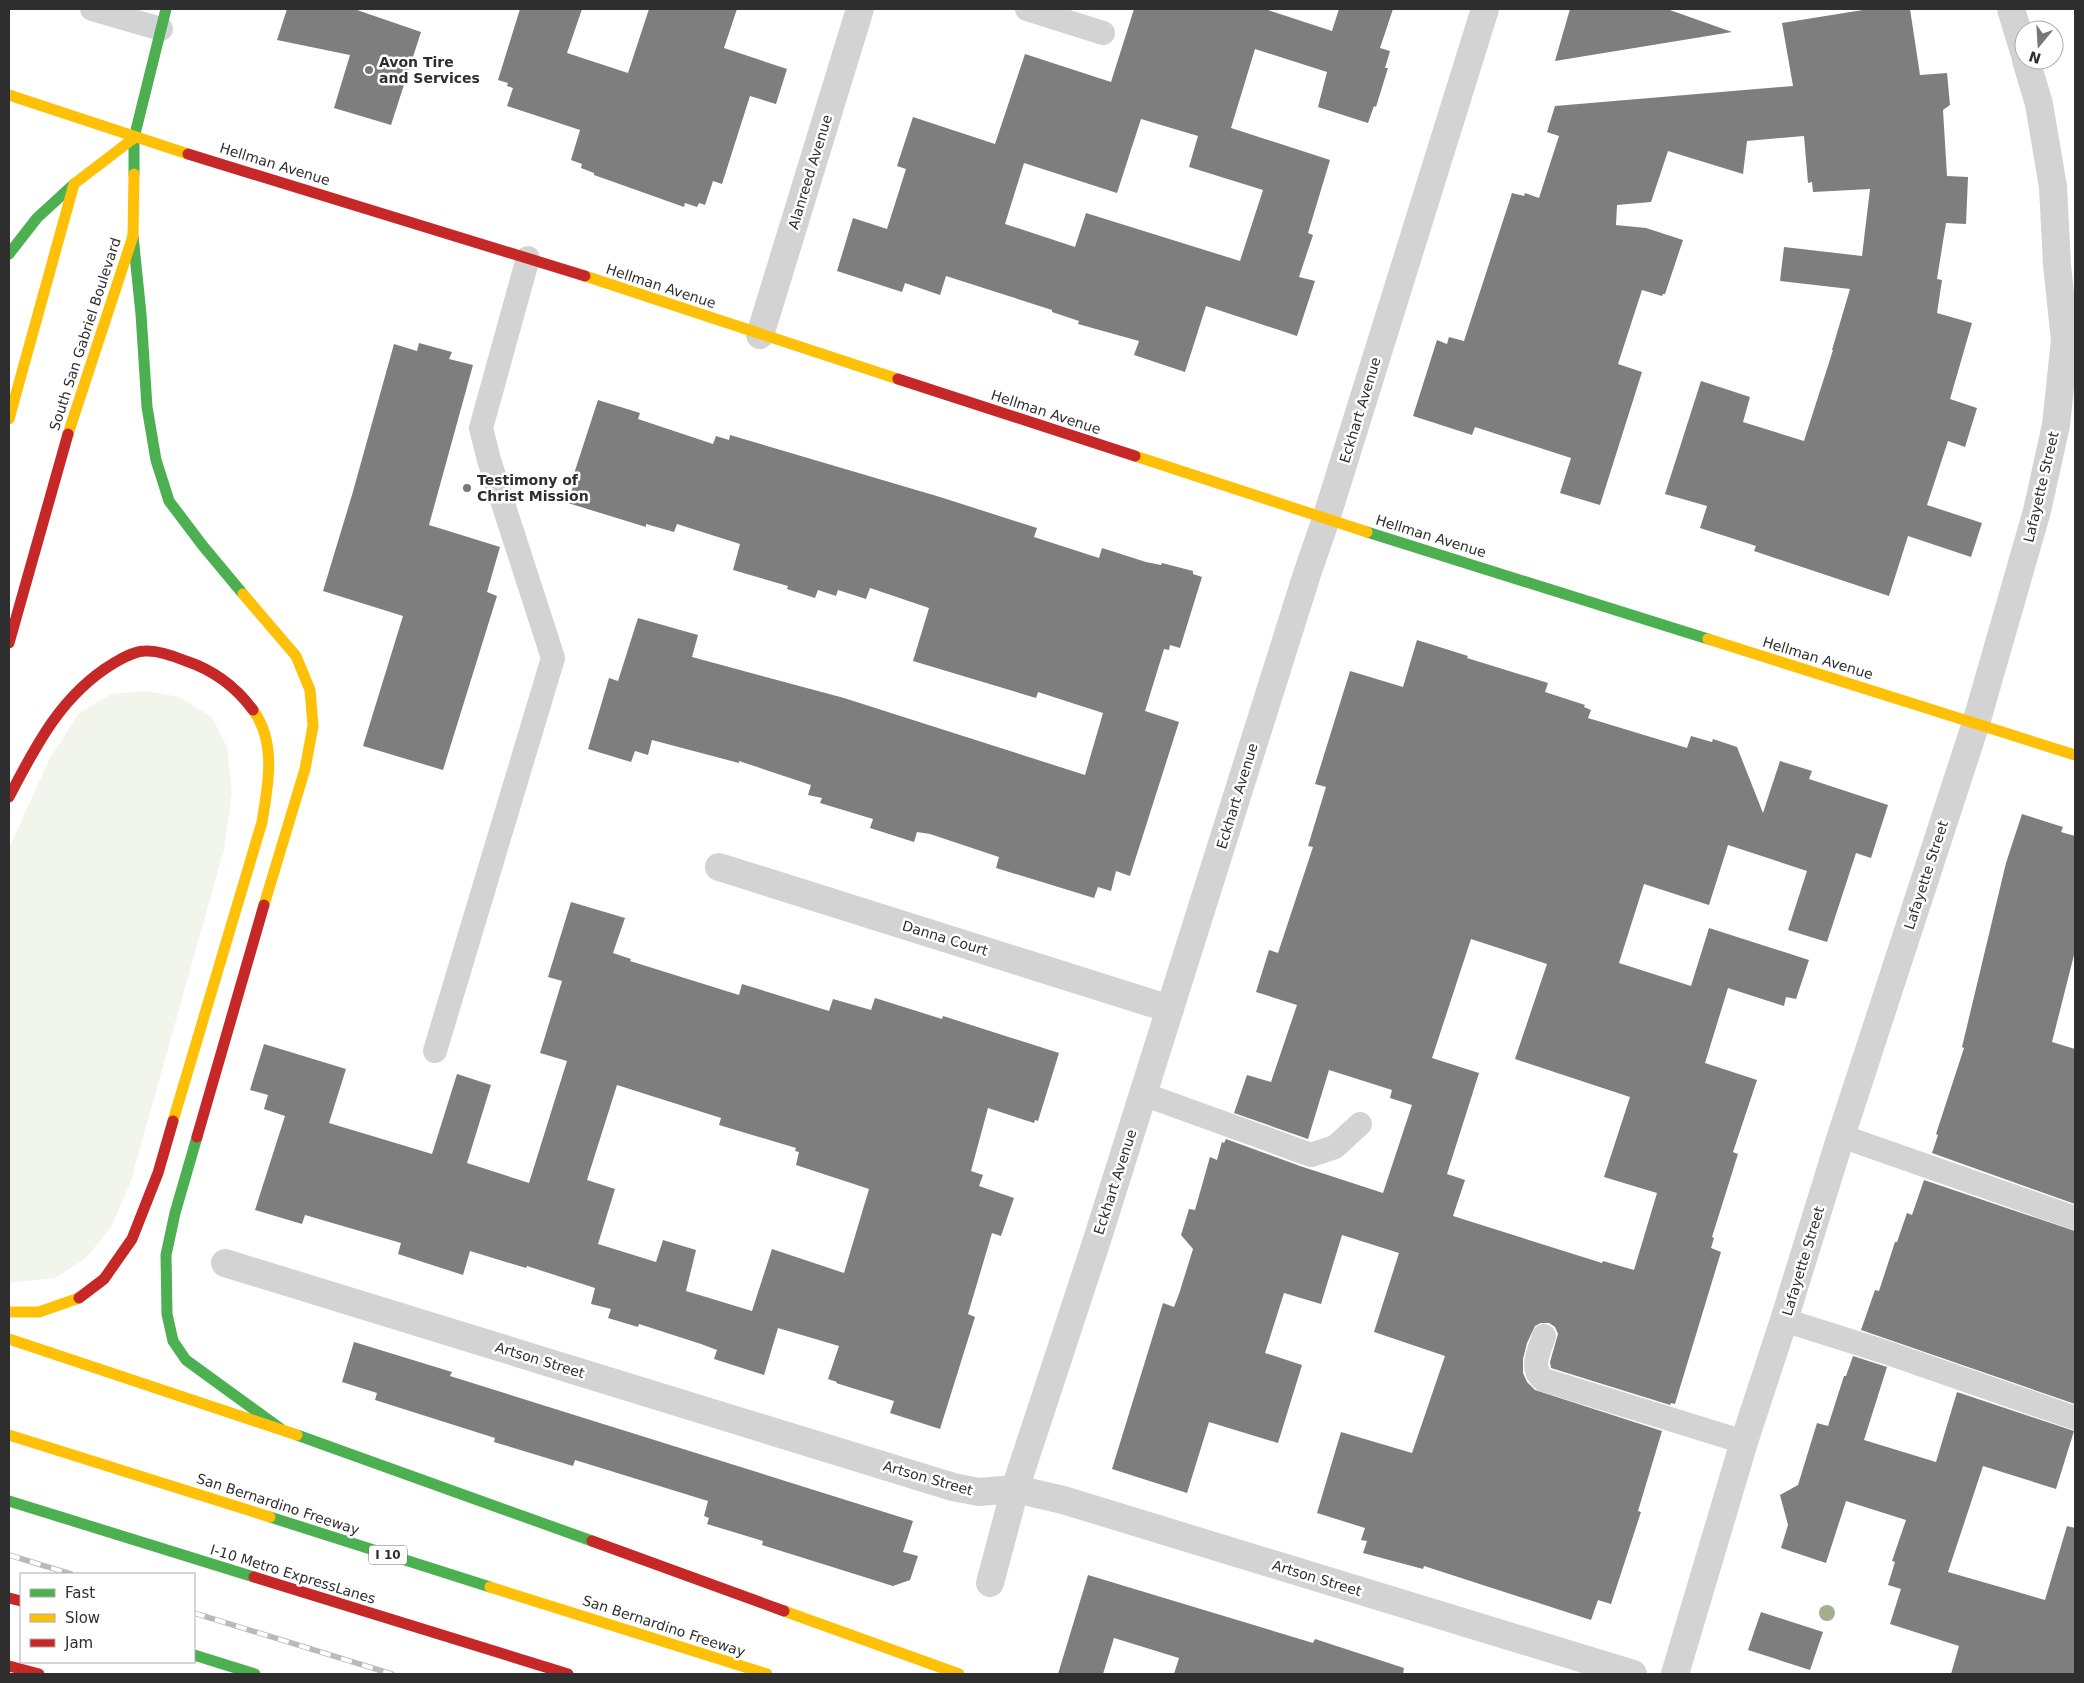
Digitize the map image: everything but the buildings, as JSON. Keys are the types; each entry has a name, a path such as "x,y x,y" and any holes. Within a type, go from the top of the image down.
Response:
{"main road":[{"name":"South San Gabriel Boulevard","path":"9,643 68,429 133,236 134,138 164,19"},
{"name":"Hellman Avenue","path":"9,95 134,138 528,258 1326,519 2075,755"},
{"path":"9,254 37,218 74,184 134,138"},
{"path":"9,419 74,184"},
{"path":"133,236 141,314 147,407 156,460 169,501 203,546 296,656 310,690 314,726 305,769 232,1013 175,1213 166,1255 167,1314 173,1341 186,1360 281,1429"},
{"path":"9,797 38,742 59,710 85,683 115,662 144,650 182,658 216,674 244,697 263,729 271,766 262,822 158,1174 132,1238 104,1279 77,1300 38,1312 9,1312"},
{"path":"9,1339 281,1429 959,1674"},
{"name":"San Bernardino Freeway","path":"9,1435 767,1674"},
{"name":"I-10 Metro ExpressLanes","path":"9,1502 568,1674"},
{"path":"195,1655 255,1674"},
{"path":"9,1666 39,1674"}],"street":[{"name":"Alanreed Avenue","path":"760,335 860,9"},
{"name":"Eckhart Avenue","path":"990,1583 1015,1489 1326,519 1485,9"},
{"name":"Lafayette Street","path":"1675,1674 1744,1442 1841,1136 1976,723 2038,511 2056,425 2065,340 2057,265 2053,187 2039,104 2029,70"},
{"name":"Danna Court","path":"719,867 1170,1009"},
{"name":"Artson Street","path":"225,1263 953,1487 979,1492 1015,1489 1063,1500 1633,1674"}],"lane":[{"path":"92,9 164,19"},
{"path":"1027,9 1103,33"},
{"path":"436,1050 553,658 489,460 481,428 528,258"},
{"path":"1143,1094 1311,1155 1335,1147 1360,1124"},
{"path":"1841,1136 2075,1218"},
{"path":"1784,1320 1882,1351 2075,1418"},
{"path":"1544,1336 1535,1369 1537,1375 1544,1380 1744,1442"}],"shaded area":[{"path":"146,691 179,697 212,717 227,747 232,793 224,849 130,1184 111,1227 86,1258 55,1278 9,1283 9,848 50,758 79,713 111,694"}],"railway":[{"path":"9,1555 68,1573"},
{"path":"195,1613 392,1674"}],"traffic: fast":[{"path":"134,174 134,138 166,9"},
{"path":"9,254 37,218 74,184"},
{"path":"133,236 141,314 147,407 156,460 169,501 243,594"},
{"path":"1367,532 1708,639"},
{"path":"197,1137 175,1213 166,1255 167,1314 173,1341 186,1360 281,1429"},
{"path":"297,1435 592,1541"},
{"path":"9,1501 254,1577"},
{"path":"270,1517 490,1587"},
{"path":"195,1655 255,1674"}],"traffic: slow":[{"path":"9,95 188,154"},
{"path":"9,419 74,184 134,138"},
{"path":"68,434 133,236 134,174"},
{"path":"585,276 898,379"},
{"path":"1135,456 1367,532"},
{"path":"243,594 296,656 310,690 313,726 305,769 264,905"},
{"path":"1708,639 2075,755"},
{"path":"173,1121 262,822 268,779 268,750 261,723 253,710"},
{"path":"9,1312 39,1312 79,1298"},
{"path":"9,1339 297,1435"},
{"path":"9,1435 270,1517"},
{"path":"490,1587 767,1674"},
{"path":"784,1611 959,1674"}],"traffic: jam":[{"path":"188,154 585,276"},
{"path":"898,379 1135,456"},
{"path":"9,643 68,434"},
{"path":"9,797 29,758 65,705 96,676 114,663 133,653 141,651 161,652 205,669 223,680 253,710"},
{"path":"197,1137 264,905"},
{"path":"79,1298 104,1279 132,1239 158,1173 173,1121"},
{"path":"592,1541 784,1611"},
{"path":"254,1577 568,1674"},
{"path":"9,1598 20,1601"},
{"path":"9,1666 39,1674"}],"place":[{"name":"Avon Tire and Services","path":"369,70"},
{"name":"Testimony of Christ Mission","path":"467,488"}]}
